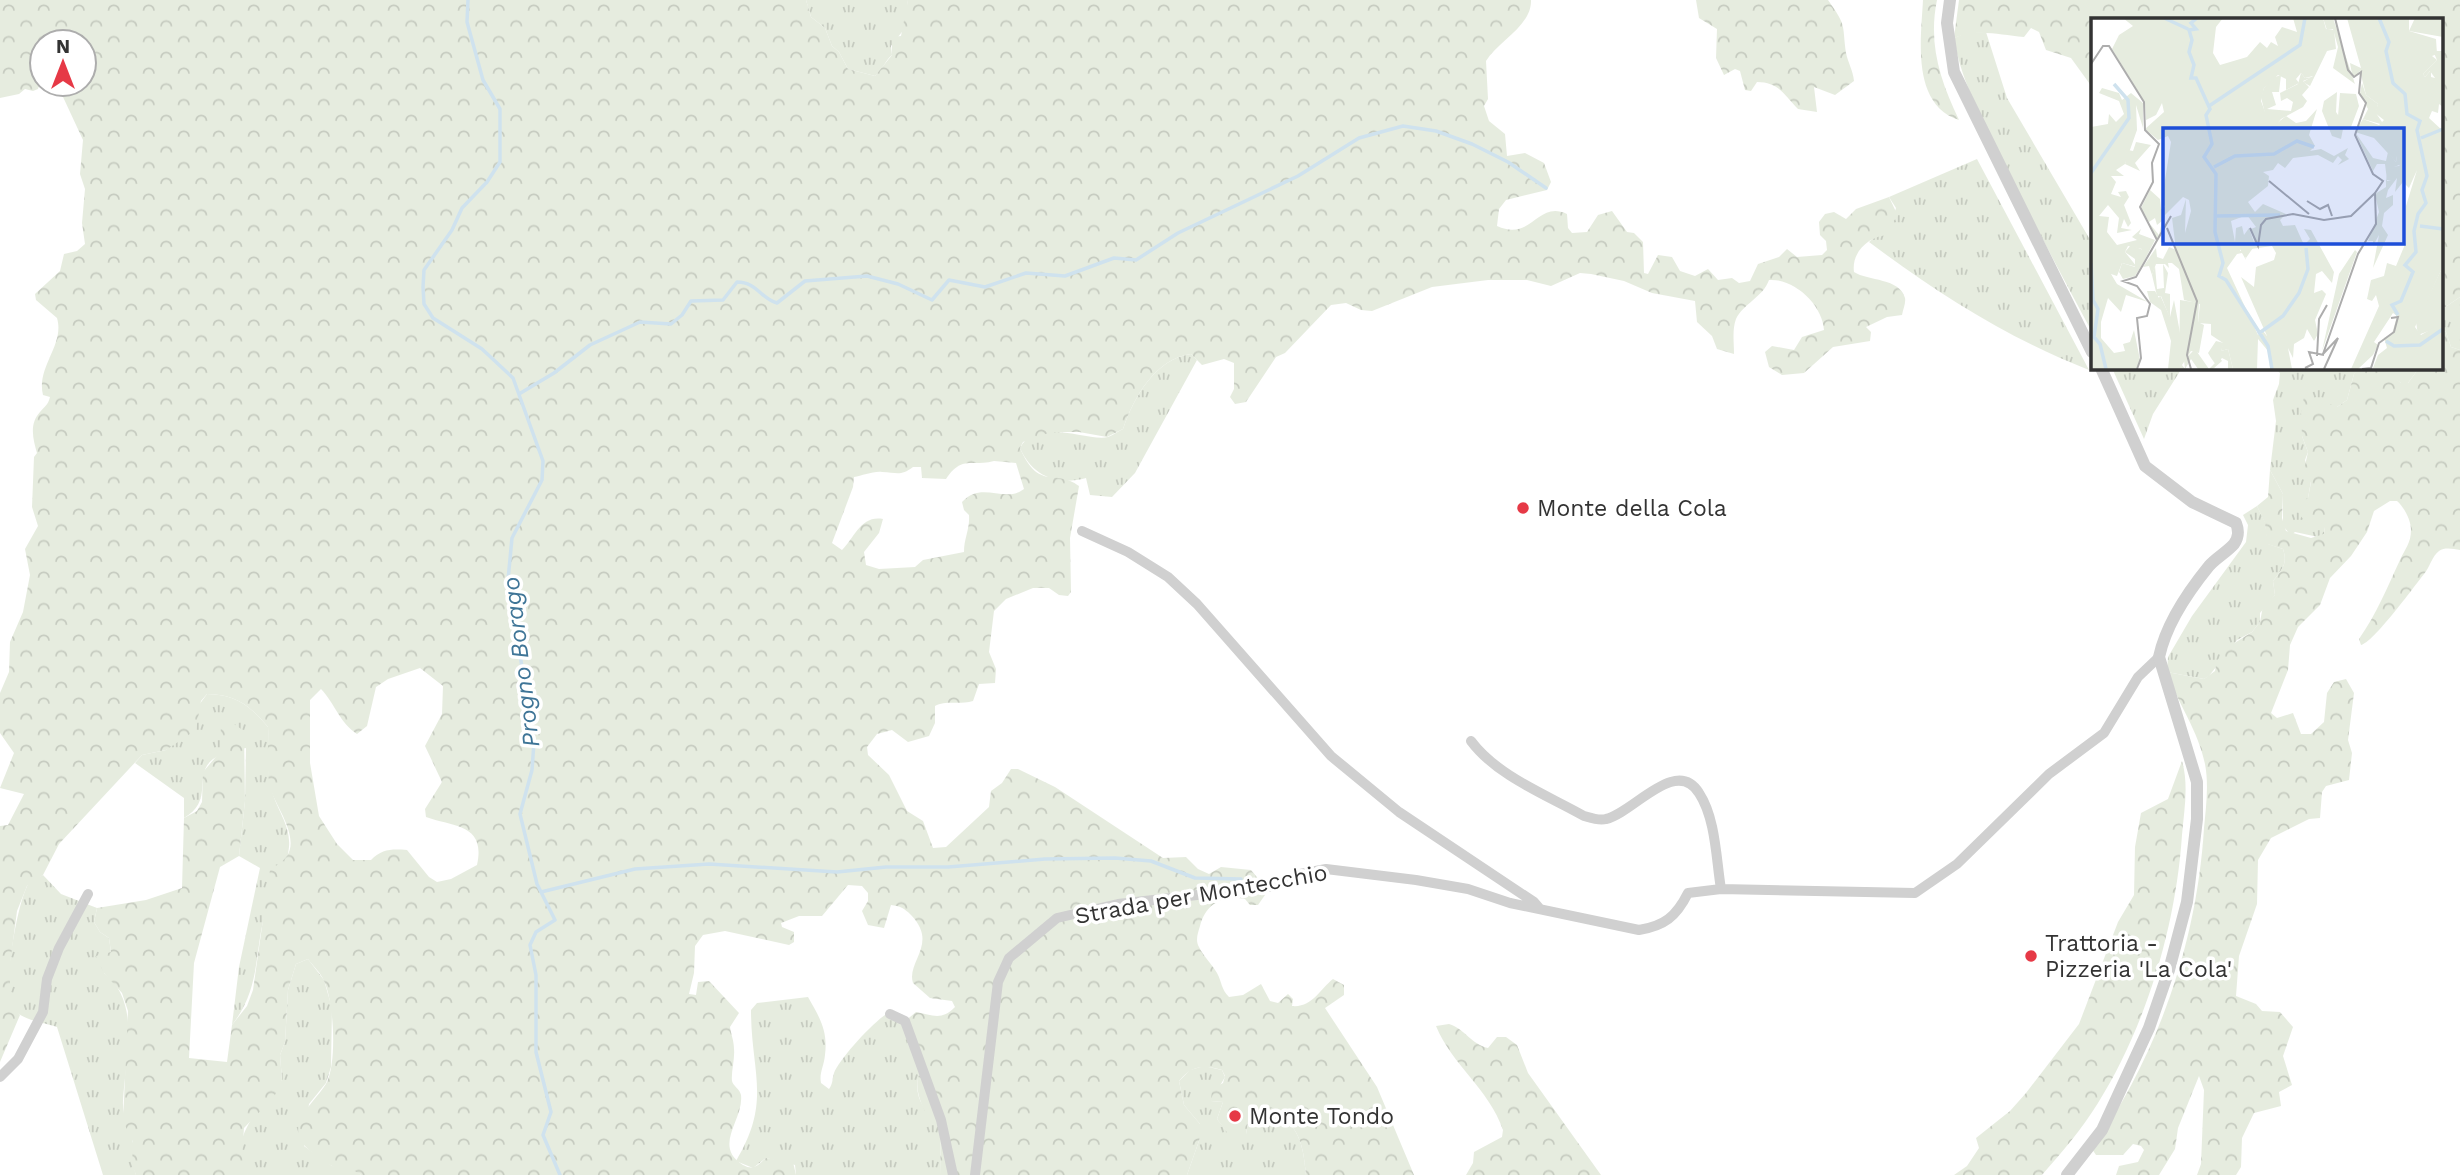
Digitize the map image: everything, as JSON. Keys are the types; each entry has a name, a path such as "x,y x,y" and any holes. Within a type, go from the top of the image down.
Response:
{"street":[{"path":"1950,0 1947,23 1954,72 2091,350"},
{"name":"Strada per Montecchio","path":"975,1175 998,982 1009,958 1057,918 1118,904 1276,886 1295,875 1326,869 1468,889 1540,909 1639,930 1657,927 1672,918 1688,893 1721,889 1915,893 1957,864 2049,774 2104,733 2138,677 2159,657 2173,617 2210,565 2234,543 2239,533 2236,523 2192,502 2145,466 2101,369"},
{"name":"Strada per Montecchio","path":"1082,531 1128,552 1168,577 1197,604 1331,756 1399,812 1534,902 1540,909"},
{"path":"2067,1175 2102,1130 2149,1028 2169,970 2187,902 2197,819 2197,782 2159,657"},
{"path":"1471,741 1483,757 1511,775 1584,816 1598,820 1620,814 1661,785 1675,779 1686,780 1699,792 1708,816 1721,889"},
{"path":"0,1077 18,1059 43,1012 47,979 59,947 88,894"},
{"path":"890,1014 905,1021 940,1119 953,1175"}],"green space":[{"path":"0,0 806,0 811,17 825,28 832,46 839,52 848,69 875,76 892,55 892,37 901,36 908,0 1531,0 1526,18 1486,61 1488,99 1484,106 1489,121 1505,134 1507,156 1525,153 1544,163 1551,182 1547,190 1506,200 1499,209 1497,226 1509,230 1518,229 1548,212 1557,211 1567,214 1568,228 1572,233 1587,232 1598,215 1612,211 1627,232 1634,233 1643,242 1644,273 1648,274 1658,255 1672,257 1680,271 1695,276 1708,269 1718,280 1732,278 1739,283 1750,281 1758,264 1779,257 1787,249 1797,257 1822,255 1827,250 1826,241 1820,235 1819,222 1825,214 1834,212 1846,219 1856,209 1889,197 1898,216 1891,224 1891,235 1876,237 1864,245 1856,257 1854,272 1897,287 1905,302 1902,315 1887,317 1866,327 1871,332 1870,341 1833,347 1804,373 1782,375 1769,367 1765,352 1772,346 1794,350 1802,337 1824,330 1819,312 1806,295 1779,281 1769,280 1739,314 1734,327 1734,354 1717,349 1712,336 1697,322 1695,301 1652,293 1624,281 1580,273 1551,286 1527,280 1488,280 1432,287 1372,311 1361,310 1346,303 1331,305 1285,353 1276,357 1246,402 1235,404 1230,397 1234,389 1234,363 1224,359 1202,365 1191,354 1178,357 1157,371 1133,404 1123,429 1107,437 1079,432 1051,432 1023,442 1020,448 1034,470 1041,475 1070,481 1079,486 1070,538 1071,592 1068,596 1059,595 1049,588 1033,588 1006,599 994,611 989,652 996,669 995,683 979,684 973,701 935,706 935,723 929,736 908,742 892,730 877,734 867,747 868,755 889,775 907,811 923,821 933,848 946,847 989,807 991,791 1002,783 1011,769 1018,769 1055,787 1163,858 1186,857 1198,869 1209,874 1221,867 1251,870 1265,887 1265,895 1258,905 1250,905 1245,899 1230,898 1211,906 1203,918 1198,934 1197,942 1201,950 1229,997 1243,995 1261,984 1270,1001 1278,1003 1288,994 1293,999 1292,1006 1299,1006 1310,1001 1333,979 1344,985 1344,995 1325,1008 1377,1087 1414,1175 1306,1175 1298,1136 1288,1122 1272,1108 1248,1122 1246,1134 1229,1135 1217,1119 1223,1102 1211,1101 1212,1089 1223,1083 1225,1076 1222,1070 1204,1067 1194,1069 1179,1081 1184,1105 1200,1124 1200,1138 1187,1175 940,1175 941,1123 929,1119 919,1098 917,1085 924,1062 912,1052 907,1059 902,1055 902,1049 910,1040 904,1022 916,1012 941,1016 955,1007 952,1001 930,998 913,983 912,975 922,944 922,935 919,925 911,915 902,908 891,905 884,928 868,925 862,911 868,901 868,893 862,886 848,885 822,916 799,916 781,923 782,927 794,932 794,942 789,945 725,931 703,935 695,946 694,973 689,994 696,995 698,982 709,981 739,1013 730,1027 734,1043 732,1081 741,1095 741,1104 732,1132 730,1150 734,1158 750,1167 766,1158 793,1162 796,1175 361,1175 332,1166 306,1147 298,1130 304,1113 327,1082 333,1046 332,1017 327,991 321,975 308,959 296,964 288,990 285,1042 280,1055 282,1080 274,1097 244,1128 242,1155 248,1175 136,1175 132,1164 133,1142 123,1121 128,1011 122,993 104,973 96,956 111,952 109,938 100,932 94,922 97,908 146,900 182,888 184,818 197,811 202,802 203,772 220,752 221,723 227,719 244,731 245,801 239,856 220,867 194,963 189,1058 227,1062 232,1025 247,1006 253,990 270,870 287,856 291,841 270,785 268,727 242,703 227,696 207,694 201,701 196,730 166,750 142,755 59,844 43,875 27,886 17,911 10,964 10,1003 20,1015 0,1062 0,826 8,825 24,794 0,788 14,753 0,733 0,693 9,672 10,642 23,612 30,575 25,549 38,526 32,507 34,457 37,453 33,427 50,397 43,395 43,375 58,328 57,318 36,300 35,294 60,271 64,254 77,251 85,244 82,223 85,189 80,174 83,140 64,98 98,98 98,28 28,28 28,90 0,98","holes":["994,461 1016,463 1024,489 1009,494 977,493 962,502 969,515 964,552 923,560 915,567 879,569 866,565 864,552 879,533 883,519 869,520 842,550 832,543 853,487 854,477 879,472 901,473 913,467 921,467 922,478 946,479 962,464","420,668 443,686 442,714 425,746 442,782 425,809 426,817 465,829 477,842 479,852 477,865 451,879 437,882 429,877 407,850 387,851 371,860 353,860 337,844 319,816 310,763 310,700 321,689 346,724 357,734 367,726 376,687 388,679"]},
{"path":"806,0 908,0 905,28 891,46 892,55 875,76 848,69 839,52 832,46 825,28 811,17"},
{"path":"1696,0 1828,0 1843,25 1846,53 1854,81 1835,95 1814,87 1817,112 1798,109 1771,84 1757,82 1751,91 1745,90 1740,71 1735,69 1724,75 1716,58 1717,29 1699,18"},
{"path":"1923,0 1937,0 1935,47 1941,76 1959,120 1944,112 1933,100 1926,85 1921,51"},
{"path":"1959,0 2460,0 2460,297 2442,309 2442,18 2091,18 2091,86 2071,58 2046,50 2039,32 2031,28 2024,37 1972,33 1954,38"},
{"path":"1986,32 2007,98 2091,241 2091,330 2008,171 1965,80 1954,38 1966,33"},
{"path":"1977,159 2089,370 2030,344 1974,313 1869,242 1891,223 1896,208 1889,197"},
{"path":"2460,297 2460,350 2451,347 2446,332 2442,330 2442,309"},
{"path":"2442,330 2446,332 2451,347 2460,350 2460,550 2446,549 2437,553 2393,614 2361,645 2359,639 2381,600 2411,535 2411,526 2405,510 2397,501 2390,501 2374,511 2367,532 2351,556 2330,578 2320,605 2298,627 2290,645 2288,670 2271,713 2277,718 2293,713 2301,734 2311,734 2324,722 2327,693 2334,682 2346,679 2354,693 2348,740 2352,753 2349,780 2326,786 2322,792 2320,818 2309,819 2271,838 2258,860 2257,904 2239,956 2236,996 2256,1004 2262,1011 2280,1012 2293,1027 2283,1056 2292,1085 2279,1092 2281,1106 2254,1113 2242,1138 2241,1167 2236,1175 2197,1175 2201,1164 2204,1090 2199,1076 2178,1128 2175,1149 2159,1175 2116,1175 2119,1166 2138,1162 2144,1150 2141,1146 2133,1144 2123,1155 2096,1155 2092,1149 2115,1113 2155,1036 2183,955 2200,871 2207,796 2205,764 2198,740 2167,672 2204,679 2215,671 2217,660 2224,655 2225,649 2252,632 2260,622 2263,606 2275,595 2273,581 2283,566 2283,549 2267,544 2265,523 2257,506 2268,497 2270,470 2283,494 2282,518 2286,531 2311,538 2324,534 2325,527 2305,521 2296,503 2308,498 2311,482 2304,470 2308,452 2302,436 2301,412 2305,392 2313,394 2315,407 2321,407 2323,401 2337,407 2347,400 2354,374 2358,369 2385,370 2401,383 2408,383 2418,369 2442,369"},
{"path":"1191,354 1197,360 1135,473 1112,497 1090,495 1086,478 1065,481 1047,476 1031,466 1025,458 1020,448 1038,433 1062,432 1099,438 1108,437 1123,429 1133,404 1157,371 1178,357"},
{"path":"2112,369 2181,369 2153,414 2144,439"},
{"path":"2276,369 2360,369 2354,374 2347,400 2337,407 2314,407 2302,436 2308,452 2305,460 2311,481 2308,498 2325,527 2324,534 2318,537 2295,532 2291,535 2283,526 2283,494 2270,470 2276,421 2273,400 2280,373"},
{"path":"2380,369 2418,369 2408,383 2401,383"},
{"path":"2257,506 2265,522 2268,544 2283,549 2283,566 2273,581 2275,595 2260,613 2260,622 2252,632 2237,640 2209,676 2204,679 2167,672 2168,657 2192,616 2246,542 2248,525 2243,515"},
{"path":"207,694 227,696 242,703 268,727 270,783 289,839 286,861 263,920 249,995 232,1025 239,967 260,868 239,856 245,801 246,748 224,753 212,760 205,769 200,799 195,809 184,818 184,798 135,763 142,755 166,750"},
{"path":"2182,761 2185,798 2173,904 2156,974 2131,1041 2115,1073 2085,1122 2042,1175 1954,1175 1967,1166 1979,1148 1976,1138 2010,1111 2079,1024 2118,922 2134,895 2135,847 2141,813 2168,799"},
{"path":"43,875 61,894 97,908 94,922 100,932 109,938 111,952 104,973 116,985 127,1015 128,1050 123,1107 133,1143 136,1175 103,1175 57,1027 24,1017 10,1004 8,980 20,906 29,883"},
{"path":"308,959 324,980 332,1008 331,1067 326,1083 309,1104 304,1146 332,1166 352,1167 361,1175 248,1175 240,1149 243,1137 256,1112 282,1080 280,1055 285,1042 288,990 296,964"},
{"path":"808,997 824,1032 826,1046 821,1083 829,1089 837,1066 860,1038 886,1014 892,1011 898,1017 914,1050 924,1062 918,1080 919,1096 926,1110 941,1123 940,1175 796,1175 795,1165 766,1158 753,1168 736,1161 754,1121 757,1103 751,1010 757,1003"},
{"path":"1449,1024 1488,1048 1497,1037 1506,1037 1517,1045 1528,1073 1601,1175 1466,1175 1473,1163 1474,1152 1502,1137 1503,1130 1489,1102 1451,1053 1436,1026"},
{"path":"1204,1066 1222,1070 1225,1077 1211,1101 1223,1102 1217,1119 1229,1134 1246,1134 1248,1122 1272,1108 1288,1122 1298,1136 1306,1175 1187,1175 1200,1138 1200,1124 1184,1105 1179,1081 1190,1070"}],"waterway":[{"name":"Progno Borago","path":"468,0 467,22 483,80 500,109 500,162 487,182 462,208 452,230 424,270 424,304 433,318 482,349 513,378 543,461 542,480 512,538 508,580 534,742 532,770 520,814 537,884 555,920 536,932 530,945 536,975 536,1052 551,1112 543,1135 560,1175"},
{"path":"519,394 554,373 590,345 640,322 671,324 682,315 691,301 723,300 737,282 749,285 777,303 805,281 867,276 898,284 932,300 949,280 985,287 1026,273 1065,276 1114,258 1136,260 1178,233 1298,176 1359,138 1403,126 1436,131 1472,144 1508,162 1546,188"},
{"path":"541,892 635,869 709,864 837,872 886,867 948,867 1045,859 1115,858 1151,861 1195,878 1241,879"}],"place":[{"name":"Monte della Cola","path":"1523,508"},
{"name":"Trattoria - Pizzeria 'La Cola'","path":"2031,956"},
{"name":"Monte Tondo","path":"1235,1116"}]}
